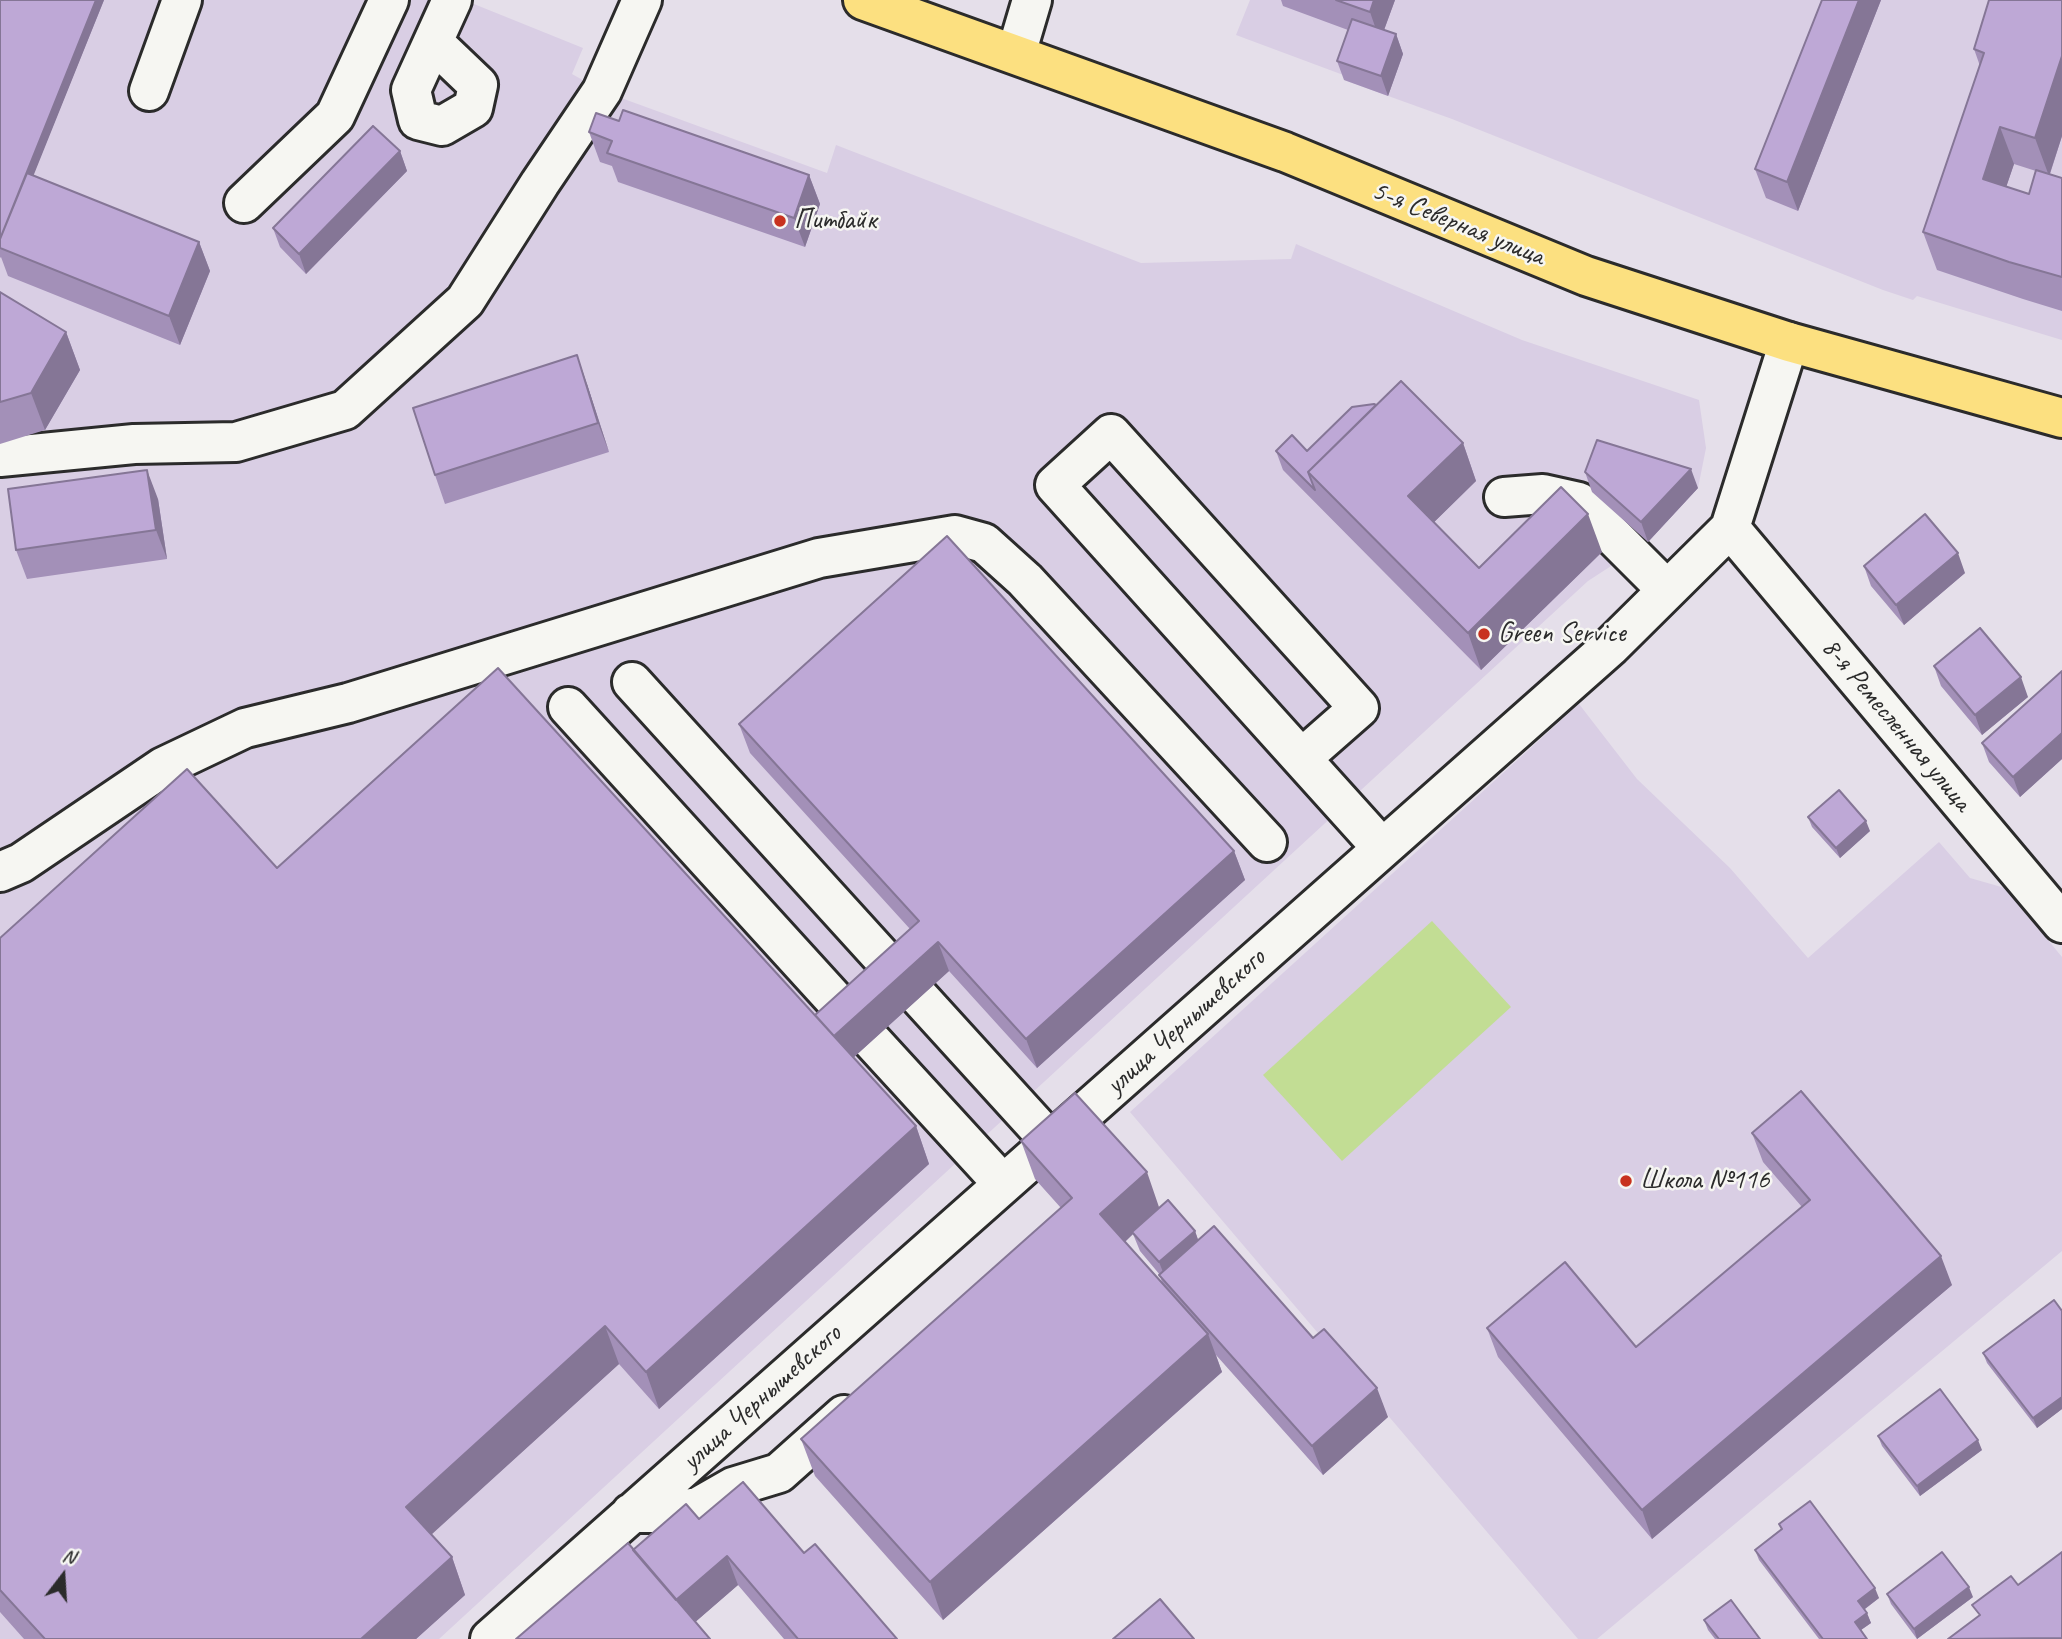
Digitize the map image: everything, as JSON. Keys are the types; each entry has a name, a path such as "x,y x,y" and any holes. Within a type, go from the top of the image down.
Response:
{"main road":[{"name":"5-я Северная улица","path":"863,0 1284,152 1586,276 1789,342 2062,418"}],"street":[{"path":"149,91 182,0"},
{"path":"244,203 335,116 389,0"},
{"path":"433,42 452,0"},
{"path":"0,457 134,444 236,442 345,410 466,301 602,91 642,0"},
{"path":"1016,54 1032,0"},
{"name":"улица Чернышевского","path":"490,1639 1611,646 1730,528 1789,342"},
{"path":"1302,758 1359,708 1111,433 1055,485 1382,848"},
{"path":"1504,497 1543,494 1579,502 1667,590"},
{"name":"8-я Ремесленная улица","path":"1730,528 2062,923"},
{"path":"0,872 21,863 163,766 245,728 361,699 819,558 955,535 985,543 1025,580 1267,842"},
{"path":"632,682 1051,1142"},
{"path":"568,707 1003,1184"},
{"path":"631,1513 662,1513 698,1507 733,1487 779,1473 870,1392"}],"shaded area":[{"path":"0,0 464,0 583,48 572,74 602,91 827,173 836,145 1141,263 1291,259 1296,244 1522,340 1699,400 1706,448 1698,488 1648,542 1588,581 439,1639 0,1639"},
{"path":"1250,0 2062,0 2062,340 1917,296 1913,300 1883,290 1452,119 1344,80 1346,76 1236,35"},
{"name":"Школа №116","path":"1579,704 1637,779 1730,868 1808,958 1939,842 1970,878 2005,888 2062,957 2062,1251 1597,1639 1578,1639 1130,1112"}],"green space":[{"path":"1432,921 1511,1007 1342,1161 1263,1075"}],"building":[{"path":"0,0 96,0 0,239"},
{"path":"1336,0 1374,0 1370,12"},
{"path":"1822,0 1859,0 1787,182 1755,169"},
{"path":"1989,0 2062,0 2062,56 2035,138 2000,127 1983,179 2029,194 2036,170 2062,178 2062,277 1923,232 1984,53 1974,49"},
{"path":"1352,19 1396,34 1381,76 1337,61"},
{"path":"623,110 809,175 794,218 607,153 612,141 589,132 596,113 619,121"},
{"path":"373,126 400,151 299,254 273,228"},
{"path":"27,173 199,242 169,316 0,248 0,239"},
{"path":"0,292 66,332 31,393 0,402"},
{"path":"577,355 598,423 435,475 413,408"},
{"path":"1401,381 1463,443 1408,496 1479,568 1561,487 1588,514 1468,633 1308,472"},
{"path":"1376,405 1308,472 1315,490 1276,451 1292,435 1307,451 1352,407"},
{"path":"1597,440 1691,469 1641,522 1585,472"},
{"path":"147,470 156,530 16,550 8,489"},
{"path":"1925,514 1958,553 1896,605 1864,566"},
{"path":"947,536 1234,851 1026,1039 938,942 834,1036 815,1015 919,921 739,724"},
{"path":"1980,628 2021,677 1975,715 1934,666"},
{"path":"498,668 916,1126 646,1372 605,1326 406,1507 452,1557 361,1639 45,1639 0,1590 0,938 187,769 277,868"},
{"path":"2062,671 2062,733 2013,777 1982,743"},
{"path":"1839,790 1866,821 1836,848 1808,817"},
{"path":"1801,1091 1941,1256 1642,1510 1487,1328 1565,1262 1636,1347 1810,1200 1752,1133"},
{"path":"1075,1093 1147,1172 1100,1214 1208,1334 930,1582 801,1439 1072,1198 1021,1141"},
{"path":"1168,1200 1195,1231 1159,1262 1132,1232"},
{"path":"1214,1226 1313,1338 1324,1329 1377,1388 1312,1446 1159,1275"},
{"path":"2054,1300 2062,1311 2062,1397 2033,1418 1983,1353"},
{"path":"1940,1389 1978,1440 1917,1486 1878,1436"},
{"path":"743,1482 804,1553 815,1544 897,1639 798,1639 727,1556 676,1600 633,1550 686,1504 699,1519"},
{"path":"1810,1501 1875,1588 1858,1601 1867,1613 1855,1622 1867,1639 1823,1639 1755,1550 1782,1529 1779,1524"},
{"path":"628,1543 710,1639 516,1639"},
{"path":"1942,1552 1969,1587 1914,1629 1887,1594"},
{"path":"2062,1552 2062,1638 1948,1639 1980,1615 1972,1605 2011,1576 2018,1585"},
{"path":"1160,1599 1194,1639 1113,1639"},
{"path":"1731,1600 1760,1639 1719,1639 1704,1620"}],"place":[{"name":"Питбайк","path":"780,221"},
{"name":"Green Service","path":"1484,634"},
{"name":"Школа №116","path":"1626,1181"}]}
